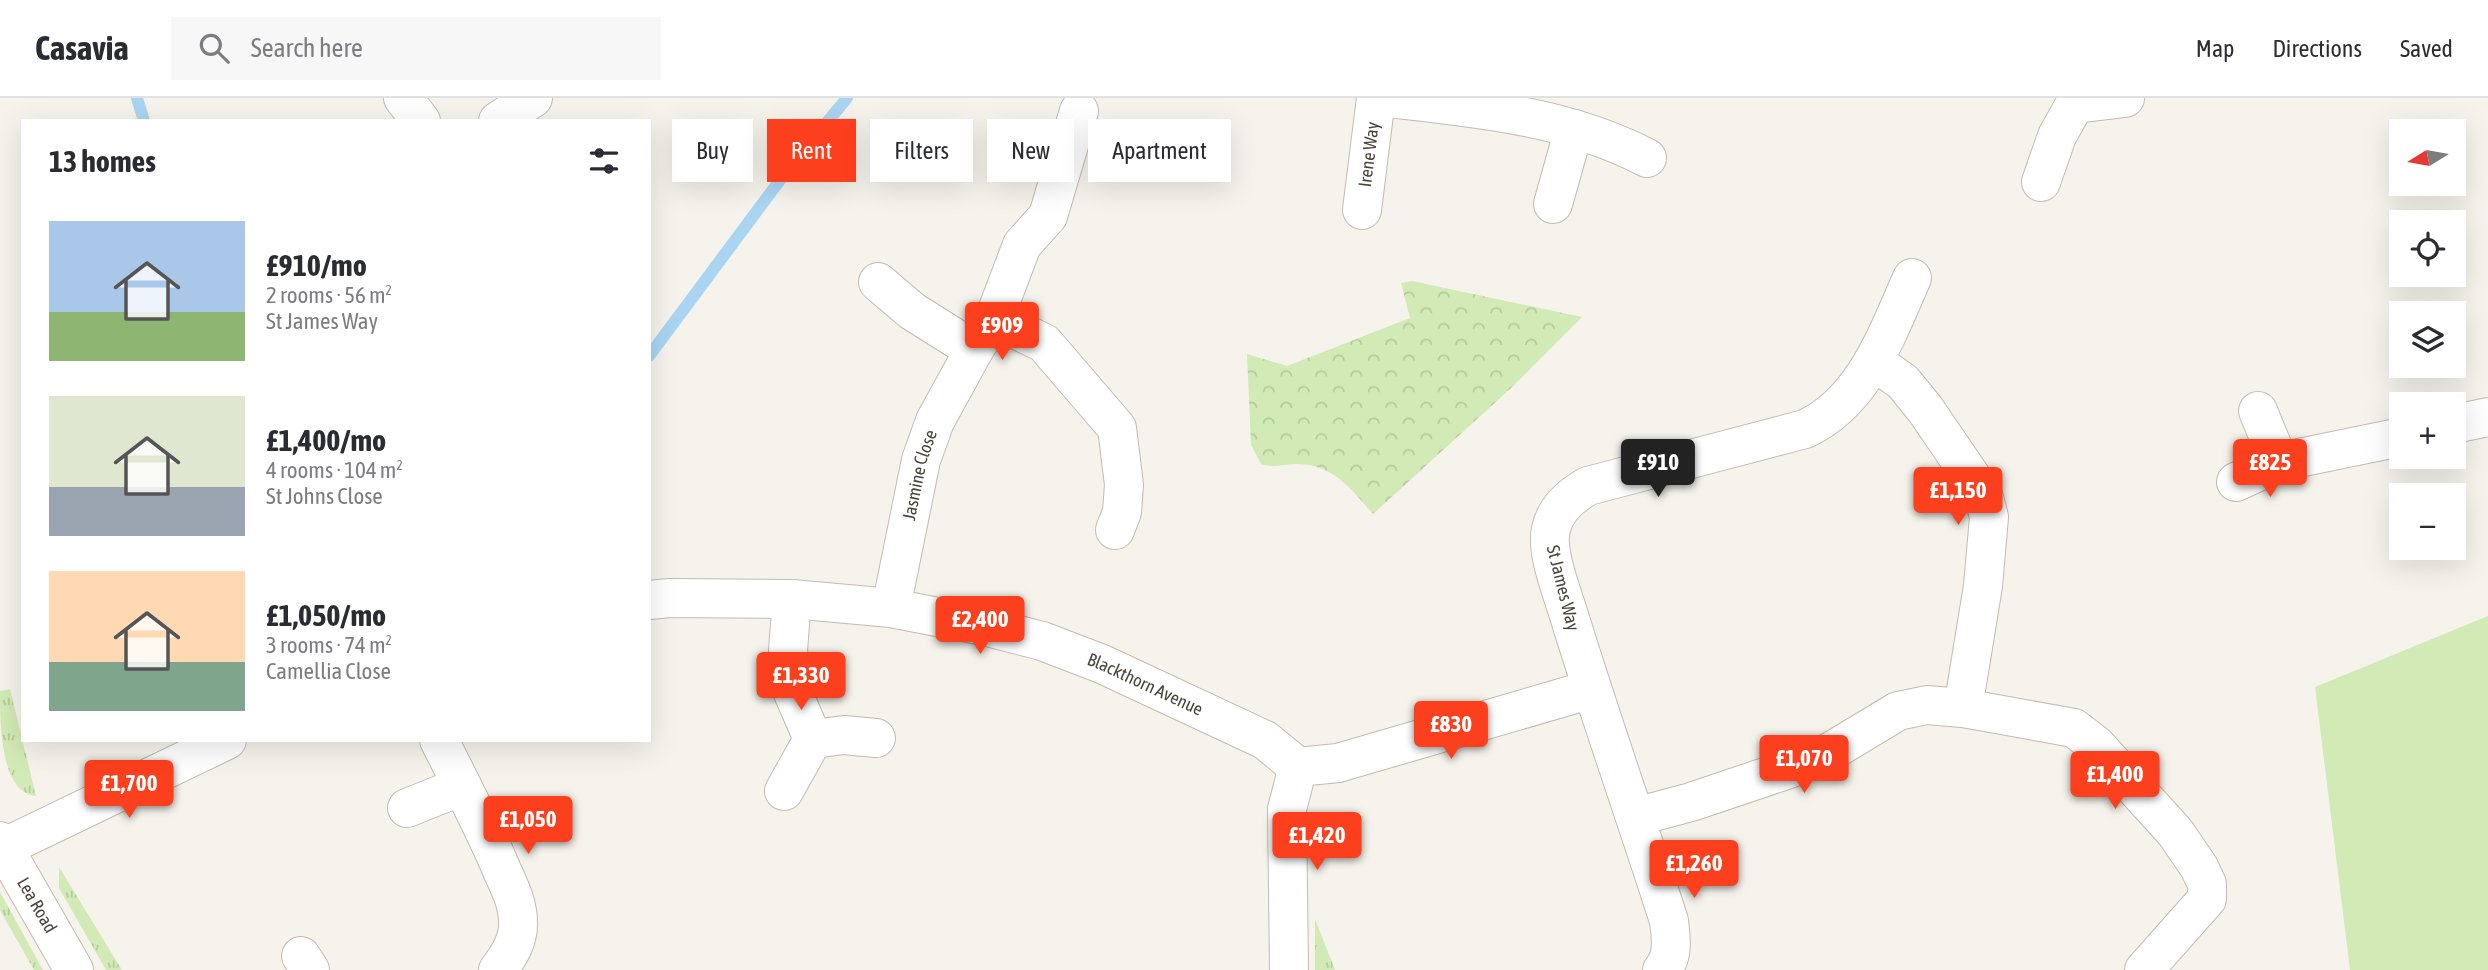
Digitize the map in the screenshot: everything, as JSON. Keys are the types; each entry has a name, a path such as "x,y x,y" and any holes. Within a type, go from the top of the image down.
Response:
{"street":[{"path":"403,98 419,119"},
{"path":"501,119 533,98"},
{"name":"Irene Way","path":"1362,210 1376,98"},
{"path":"1388,98 1491,109 1537,118 1621,145 1647,158"},
{"path":"2041,182 2070,101 2125,98"},
{"name":"Jasmine Close","path":"891,608 921,460 935,421 984,335 1021,245 1048,216 1079,111"},
{"path":"1553,204 1574,129"},
{"name":"St James Way","path":"1662,970 1666,967 1672,949 1669,921 1551,555 1550,531 1568,498 1588,486 1805,429 1824,421 1875,362 1912,278"},
{"path":"878,282 912,311 984,335 1044,343 1117,428 1125,485 1122,512 1115,530"},
{"path":"1875,362 1903,382 1925,409 1983,494 1989,517 1983,586 1963,708"},
{"path":"2258,411 2279,462"},
{"path":"2466,422 2488,417"},
{"path":"2236,482 2279,462 2389,439"},
{"path":"792,599 788,650 793,693 813,739"},
{"name":"Blackthorn Avenue","path":"651,600 792,599 891,608 984,626 1042,641 1102,664 1265,740 1298,767"},
{"path":"1289,970 1287,809 1298,767 1338,763 1592,689"},
{"path":"1635,817 1691,802 1830,752 1898,711 1927,705 1963,708 2074,728 2096,745 2175,832 2207,884 2207,898 2144,970"},
{"path":"813,739 844,735 876,738"},
{"path":"784,791 813,739"},
{"path":"2,844 224,742"},
{"path":"440,742 516,904 516,939 498,970"},
{"path":"407,808 462,786"},
{"name":"Lea Road","path":"2,844 74,970"}],"green space":[{"path":"1412,281 1582,317 1510,389 1373,514 1341,480 1322,469 1299,464 1261,464 1251,445 1247,354 1287,366 1410,318 1401,283"},
{"path":"2488,616 2488,970 2350,970 2315,687"},
{"path":"10,689 36,796 24,792 15,783 9,770 2,737 0,691"},
{"path":"59,867 122,970 106,970 59,888"},
{"path":"0,892 43,970 34,970 0,910"},
{"path":"1315,919 1335,970 1315,970"}],"waterway":[{"path":"137,98 143,119"},
{"path":"651,353 786,172 847,98"}]}
